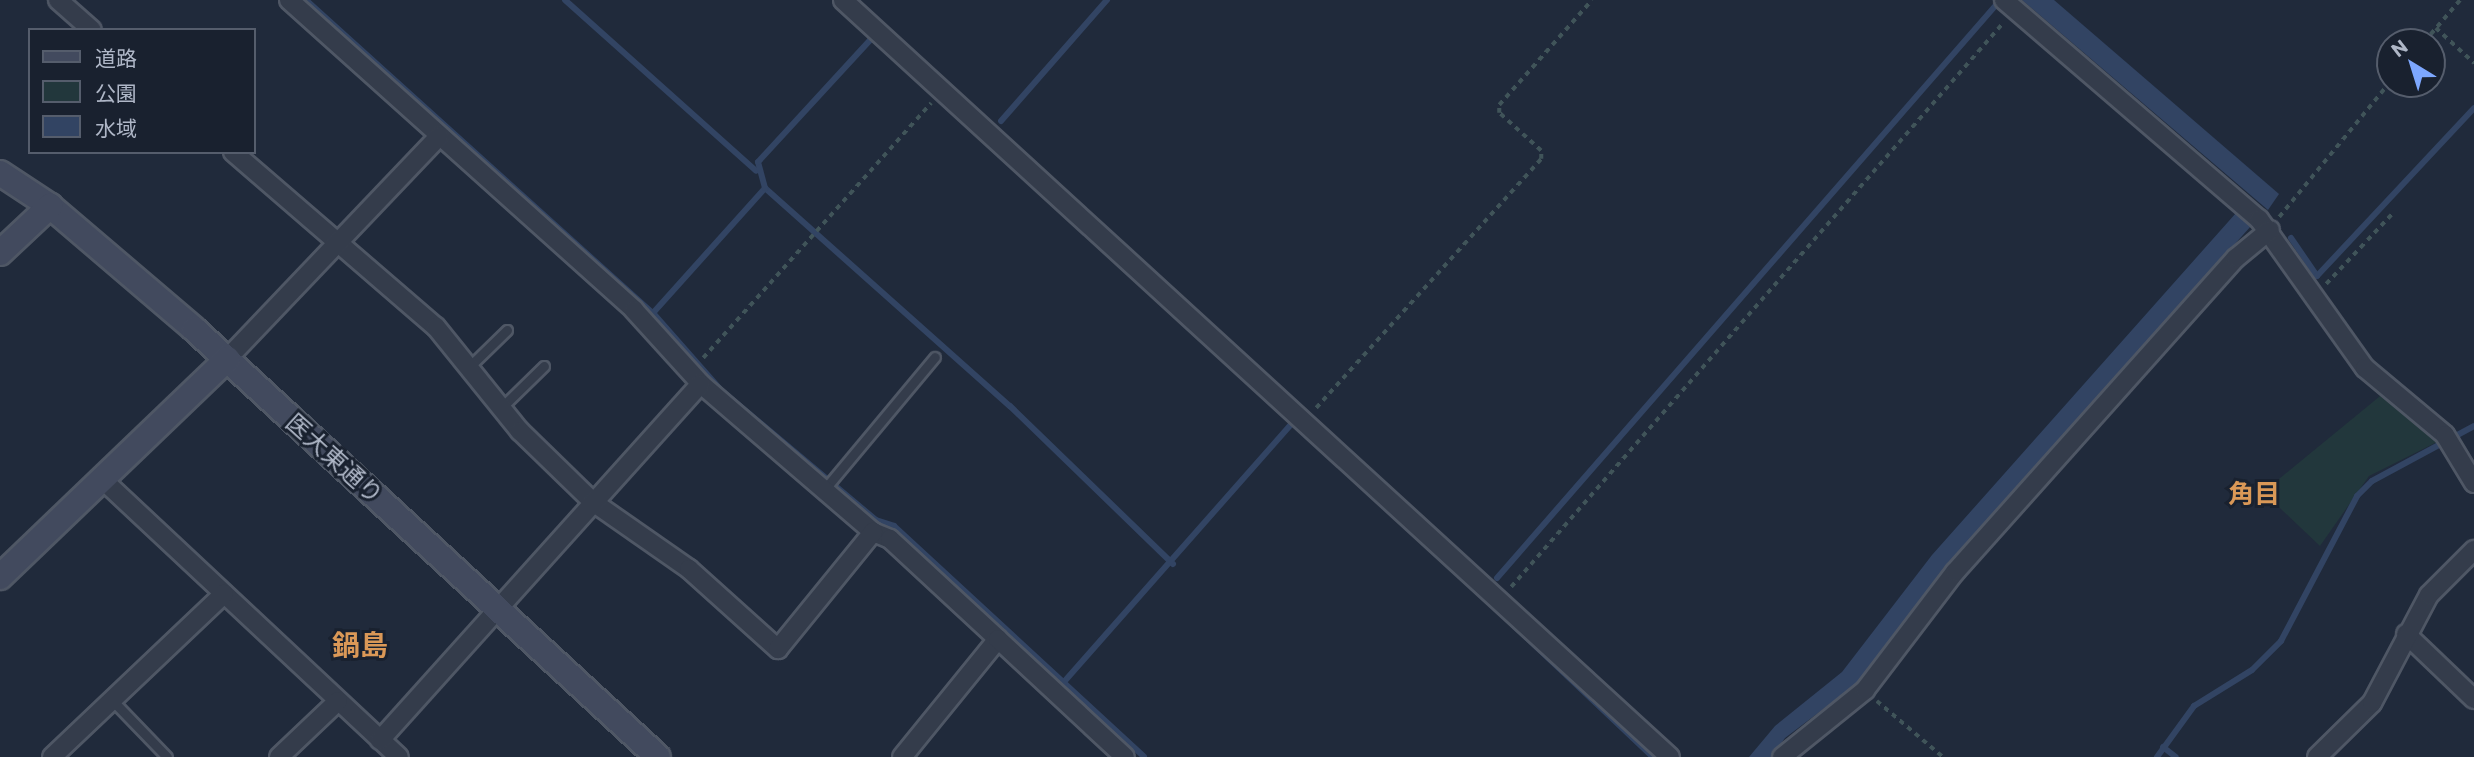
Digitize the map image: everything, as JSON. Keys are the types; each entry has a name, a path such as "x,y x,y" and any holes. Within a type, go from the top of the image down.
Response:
{"street":[{"path":"58,0 90,28"},
{"path":"289,0 634,310 701,384 828,484 873,532 890,539 1125,757"},
{"path":"844,0 1501,599 1670,757"},
{"path":"2010,5 2264,225 2365,368 2450,442 2474,484"},
{"path":"0,577 227,359 439,136"},
{"path":"235,154 436,327 501,408 593,502 689,569 778,649 873,532"},
{"name":"医大東通り","path":"0,173 50,206 227,359 500,608 658,757"},
{"path":"0,253 50,206"},
{"path":"1782,757 1865,690 1955,572 2264,225"},
{"path":"380,740 701,384"},
{"path":"103,480 399,757"},
{"path":"2317,757 2372,703 2406,634 2429,595 2474,550"},
{"path":"52,757 224,594"},
{"path":"2406,634 2474,699"},
{"path":"902,757 998,639"},
{"path":"279,757 338,701"}],"lane":[{"path":"469,367 507,330"},
{"path":"828,484 935,357"},
{"path":"501,408 544,366"},
{"path":"112,700 167,757"}],"path":[{"path":"1305,420 1541,159 1541,151 1499,113 1499,105 1592,0"},
{"path":"2436,28 2460,0"},
{"path":"1501,599 2010,5"},
{"path":"2446,37 2474,63"},
{"path":"2264,225 2376,98"},
{"path":"704,356 932,102"},
{"path":"2315,296 2392,214"},
{"path":"1865,690 1943,757"}],"green space":[{"path":"2385,392 2441,440 2369,476 2320,546 2263,492"}],"water":[{"path":"2022,0 2054,0 2279,194 2268,210"},
{"path":"2236,213 2251,226 1945,567 1855,685 1785,738 1771,757 1749,757 1775,726 1842,672 1932,555"}],"waterway":[{"path":"306,0 653,313 721,390 876,520 894,526 1144,757"},
{"path":"565,0 756,171"},
{"path":"1001,121 1107,0"},
{"path":"1497,578 1996,5"},
{"path":"653,313 765,188 758,162 874,36"},
{"path":"2291,238 2317,276 2474,108"},
{"path":"765,188 1010,406 1173,564"},
{"path":"1063,683 1294,421"},
{"path":"2157,757 2194,706 2252,670 2281,641 2357,496 2372,481 2474,426"},
{"path":"1508,620 1653,757"},
{"path":"2163,747 2176,757"}],"district":[{"name":"角目","path":"2254,493"},
{"name":"鍋島","path":"360,644"}]}
